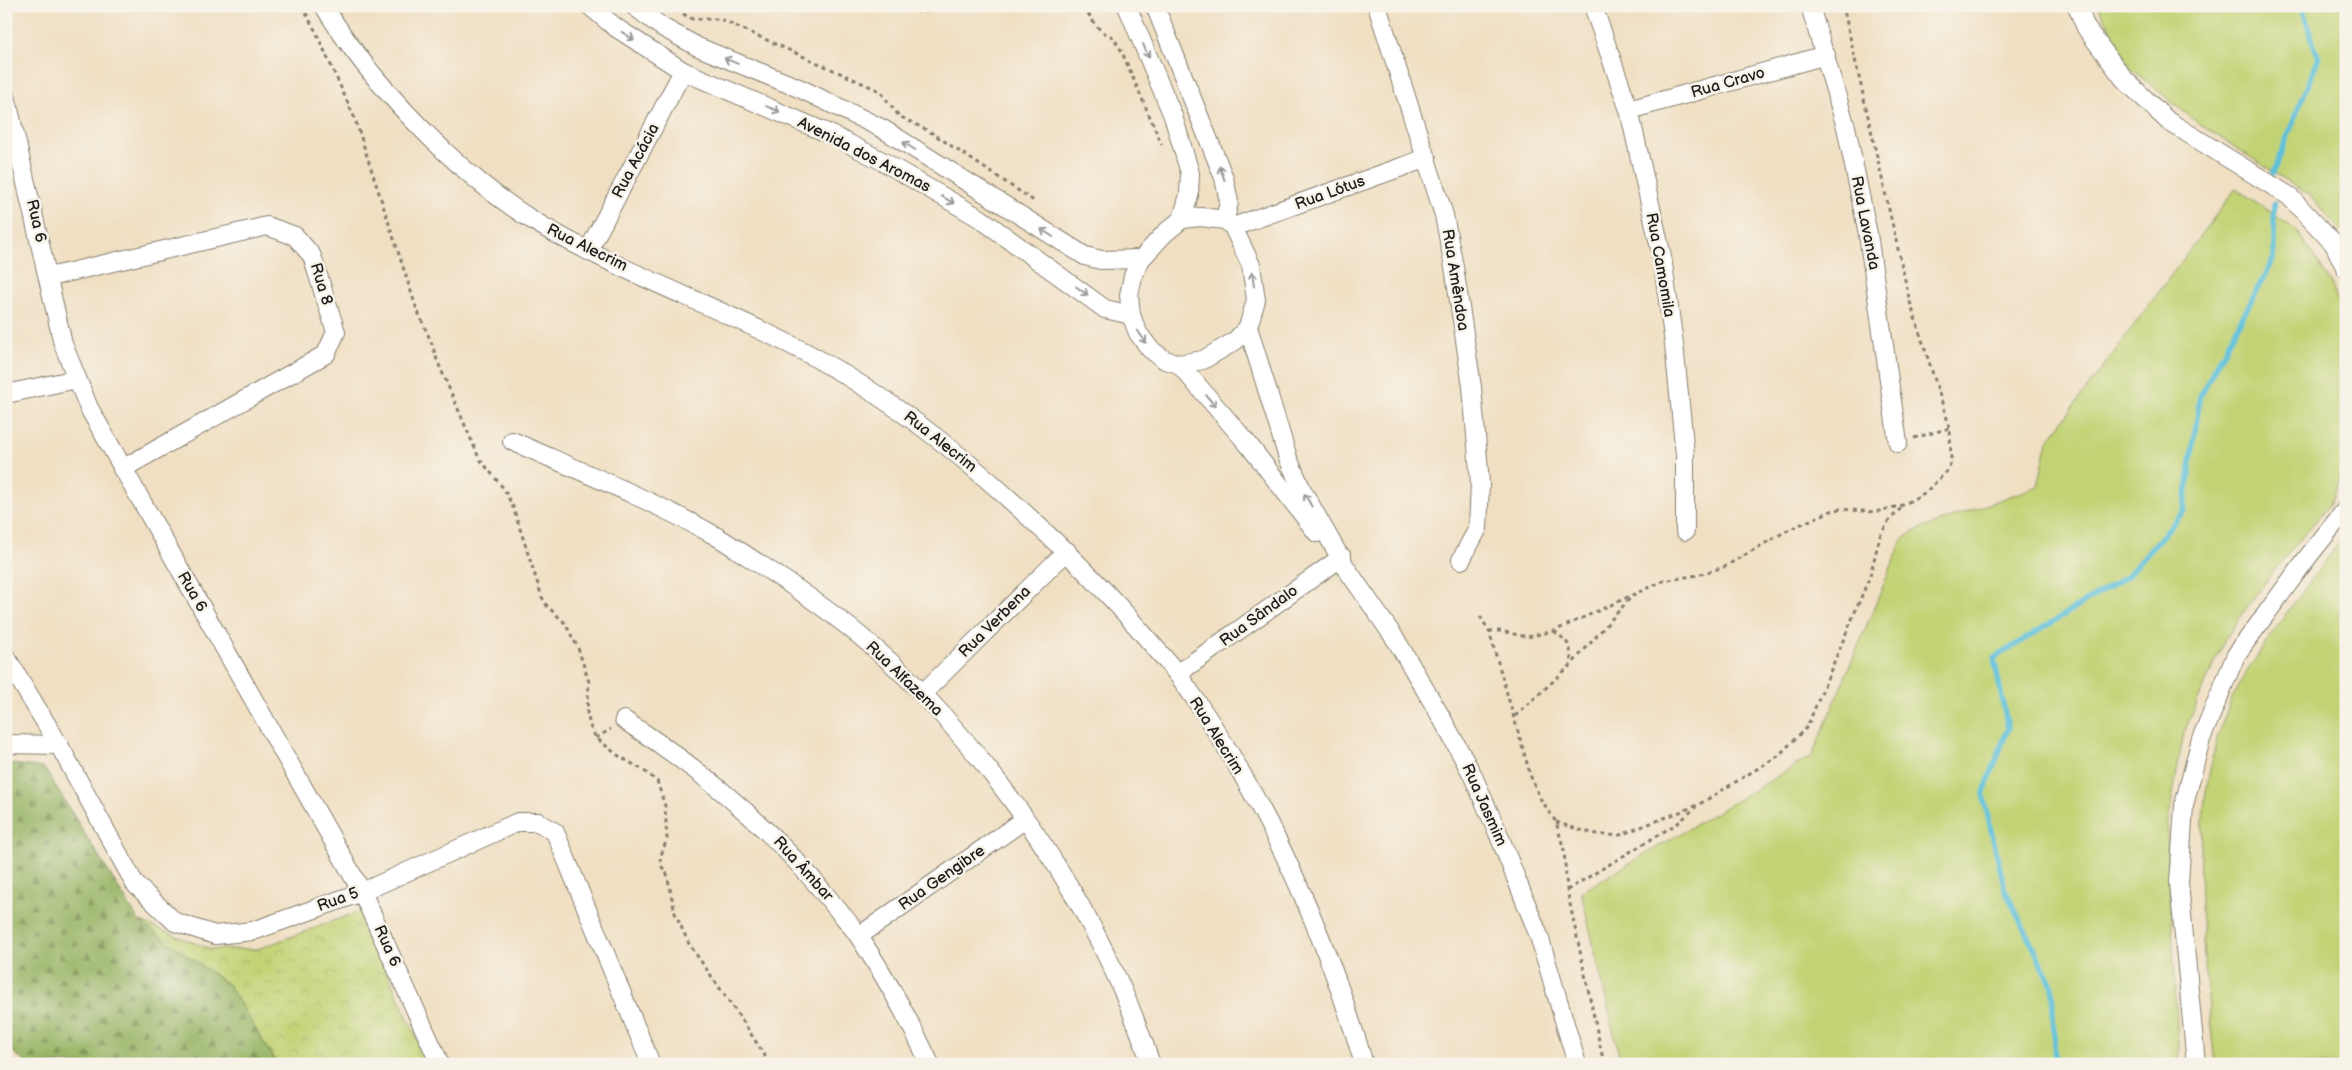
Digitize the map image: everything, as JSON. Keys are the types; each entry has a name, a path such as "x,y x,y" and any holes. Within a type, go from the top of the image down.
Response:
{"street":[{"name":"Rua Alecrim","path":"324,6 361,58 391,94 436,142 484,186 537,223 588,250 767,333 820,360 880,397 938,439 997,487 1067,551 1124,611 1177,674 1225,747 1297,880 1351,1019 1364,1064"},
{"name":"Avenida dos Aromas","path":"590,6 615,27 683,71 832,135 884,162 981,220 1105,309 1131,315"},
{"name":"Avenida dos Aromas","path":"634,6 662,27 698,47 801,89 883,130 1086,256 1101,260 1141,259"},
{"path":"1127,6 1173,116 1190,173 1189,195 1182,219 1159,239 1141,259 1133,276 1129,296 1131,315 1138,333 1150,349 1165,360 1179,364 1203,360 1218,353 1235,341 1248,327 1256,300 1252,265 1229,224 1229,202 1224,178 1155,6"},
{"name":"Rua Camomila","path":"1593,6 1629,110 1662,257 1674,344 1685,456 1684,531"},
{"name":"Rua Lavanda","path":"1810,6 1846,127 1868,234 1898,443"},
{"path":"2078,6 2086,28 2124,79 2168,121 2289,196 2334,244 2346,269"},
{"name":"Rua Amêndoa","path":"1384,8 1444,215 1454,267 1472,387 1480,474 1478,528 1461,560"},
{"name":"Rua Cravo","path":"1629,110 1826,55"},
{"name":"Rua Acácia","path":"588,250 683,71"},
{"name":"Rua 6","path":"6,96 64,344 90,408 122,469 362,892 440,1064"},
{"name":"Rua Lótus","path":"1229,224 1427,158"},
{"path":"1182,219 1201,217 1229,224"},
{"name":"Rua 8","path":"49,277 267,226 295,236 312,256 336,332 326,354 122,469"},
{"path":"1248,327 1288,458 1302,490 1342,562"},
{"path":"1179,364 1248,444 1342,562"},
{"path":"6,394 77,378"},
{"name":"Rua Alfazema","path":"512,441 642,498 716,536 818,603 922,693 980,759 1060,872 1108,958 1139,1029 1151,1064"},
{"path":"2196,1064 2179,883 2184,805 2201,739 2236,656 2307,558 2346,509"},
{"name":"Rua Verbena","path":"922,693 1067,551"},
{"name":"Rua Sândalo","path":"1177,674 1342,562"},
{"name":"Rua Jasmim","path":"1342,562 1396,640 1472,774 1498,833 1538,936 1577,1064"},
{"name":"Rua 5","path":"6,657 59,745 135,884 175,922 215,935 253,931 362,892 518,822 538,822 555,832 650,1064"},
{"name":"Rua Âmbar","path":"624,720 671,750 714,782 790,852 859,936 914,1029 930,1064"},
{"path":"6,744 59,745"},
{"name":"Rua Gengibre","path":"859,936 1024,820"}],"path":[{"path":"302,6 316,32 355,119 416,307 443,376 479,458 485,468 504,489 513,506 542,596 547,606 565,623 578,648 589,682 587,713 590,726 604,746 657,781 666,806 667,839 660,858 662,867 667,874 675,914 689,944 770,1064"},
{"path":"669,6 692,20 720,19 880,91 899,116 929,131 1036,203"},
{"path":"901,6 910,12 932,12 946,6"},
{"path":"1085,6 1091,19 1102,32 1113,37 1121,50 1165,152"},
{"path":"1489,632 1502,631 1527,637 1554,631 1664,581 1698,575 1724,567 1788,530 1831,511 1840,509 1875,512 1903,505 1926,492 1949,469 1951,461 1950,428 1910,302 1842,6"},
{"path":"1898,443 1950,428"},
{"path":"1556,822 1584,832 1608,836 1620,835 1698,805 1778,756 1807,727 1870,576 1880,536 1888,522 1903,505"},
{"path":"1515,716 1571,665 1634,594"},
{"path":"1480,616 1489,632 1515,716 1531,777 1540,798 1556,822 1564,850 1566,890 1604,1064"},
{"path":"1554,631 1568,642 1571,648 1571,665"},
{"path":"1566,890 1678,823 1698,805"}],"green space":[{"path":"2098,6 2346,6 2346,237 2310,196 2198,123 2131,69"},
{"path":"2236,188 2296,230 2331,282 2346,324 2346,466 2329,505 2272,573 2225,639 2184,732 2167,828 2179,1064 1621,1064 1581,892 1812,756 1902,541 1912,532 2038,486 2048,441"},
{"path":"2346,534 2346,1064 2215,1064 2205,970 2200,873 2202,825 2209,777 2220,731 2237,688 2245,675 2290,608"},
{"path":"6,763 44,768 139,921 229,985 277,1064 27,1064 6,1046"},
{"path":"360,911 428,1064 277,1064 229,985 139,921 210,949 258,949"}],"waterway":[{"path":"2273,173 2318,59 2302,6"},
{"path":"2055,1064 2052,985 2005,890 1983,795 2008,728 1994,658 2127,576 2184,511 2200,396 2274,258 2274,204"}]}
